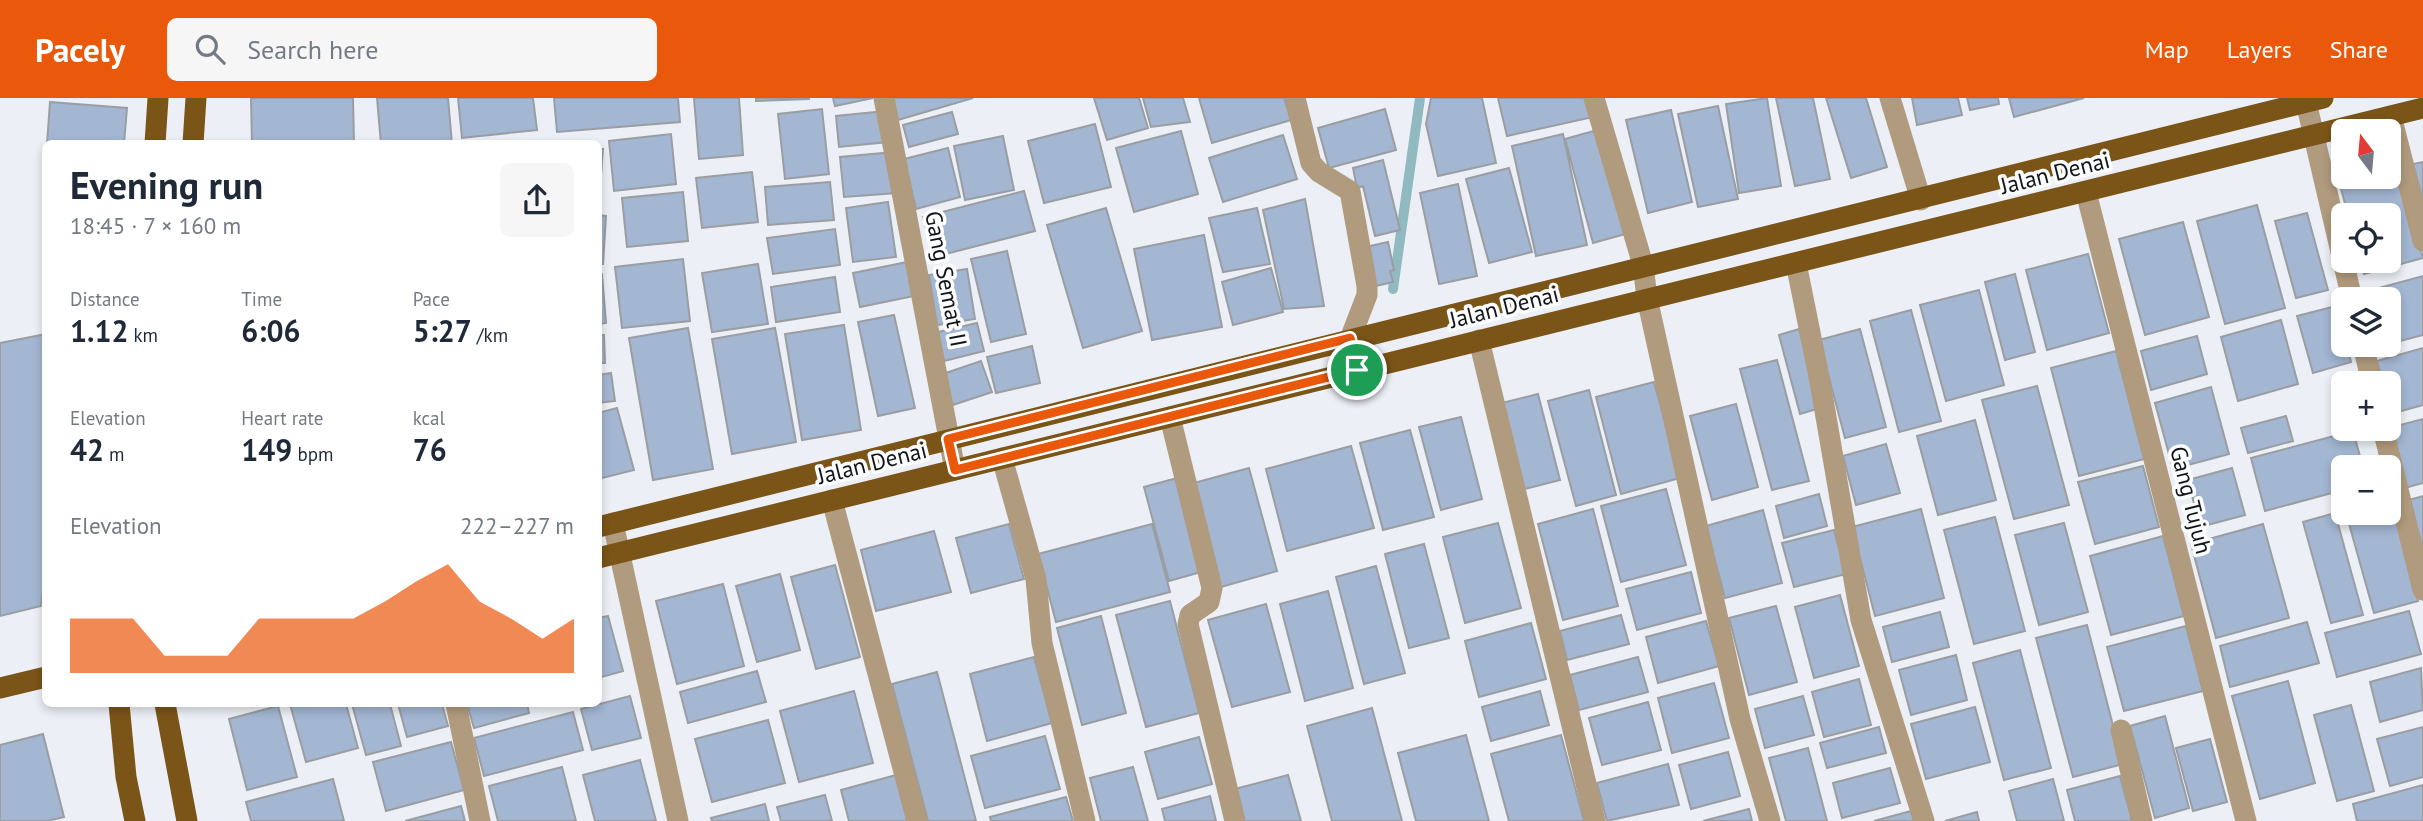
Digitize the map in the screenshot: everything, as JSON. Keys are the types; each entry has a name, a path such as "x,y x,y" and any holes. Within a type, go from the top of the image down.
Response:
{"main road":[{"path":"155,140 158,98"},
{"path":"193,140 196,98"},
{"name":"Jalan Denai","path":"606,525 1643,265 1921,200 2314,100"},
{"name":"Jalan Denai","path":"602,557 2423,108"},
{"path":"1350,338 1357,370"},
{"path":"0,688 42,678"},
{"path":"119,707 126,777 135,821"},
{"path":"166,707 187,821"}],"street":[{"name":"Gang Semat II","path":"884,98 955,470"},
{"path":"1295,98 1311,163 1319,172 1350,191 1367,286 1367,295 1350,338"},
{"path":"1594,98 1643,265 1647,298 1740,719 1770,821"},
{"path":"1890,98 1921,200"},
{"path":"2314,100 2314,135 2349,287"},
{"path":"2391,116 2423,241"},
{"name":"Gang Tujuh","path":"2086,192 2246,821"},
{"path":"1796,263 1820,382 1861,620 1924,821"},
{"path":"1479,340 1595,821"},
{"path":"1170,417 1212,588 1209,602 1190,615 1188,624 1235,821"},
{"path":"2386,441 2423,590"},
{"path":"1002,458 1036,579 1042,643 1085,821"},
{"path":"832,500 917,821"},
{"path":"606,525 621,553 678,821"},
{"path":"457,707 480,821"},
{"path":"2121,730 2142,821"}],"building":[{"path":"251,98 353,98 354,140 252,140"},
{"path":"377,98 448,98 452,140 381,140"},
{"path":"458,98 533,98 537,130 462,138"},
{"path":"554,98 678,98 680,122 557,132"},
{"path":"694,98 739,98 743,155 699,159"},
{"path":"756,98 809,98 809,99 756,101"},
{"path":"833,98 873,98 835,106"},
{"path":"892,98 973,98 898,120"},
{"path":"1094,98 1139,98 1148,128 1107,140"},
{"path":"1143,98 1183,98 1190,122 1151,127"},
{"path":"1199,98 1284,98 1291,120 1212,143"},
{"path":"1431,98 1482,98 1496,163 1438,176 1426,124"},
{"path":"1498,98 1589,98 1593,117 1507,136"},
{"path":"1767,98 1781,186 1739,193 1726,104"},
{"path":"1776,98 1813,98 1830,179 1795,186"},
{"path":"1826,98 1866,98 1887,167 1851,178"},
{"path":"1912,98 1958,98 1962,115 1917,125"},
{"path":"1967,98 1998,98 1999,104 1970,110"},
{"path":"2009,98 2084,98 2014,117"},
{"path":"50,102 127,108 124,140 47,140"},
{"path":"1718,106 1738,199 1698,207 1678,114"},
{"path":"822,109 829,174 785,179 778,114"},
{"path":"1385,109 1396,150 1329,168 1318,128"},
{"path":"1671,110 1692,202 1648,213 1626,120"},
{"path":"885,111 888,142 839,147 836,116"},
{"path":"952,112 958,134 909,147 903,125"},
{"path":"1095,124 1111,187 1044,203 1028,141"},
{"path":"1601,129 1629,233 1593,243 1565,139"},
{"path":"1181,131 1198,194 1134,212 1116,148"},
{"path":"671,134 676,184 614,191 609,141"},
{"path":"1563,134 1587,245 1536,256 1512,146"},
{"path":"1283,135 1297,179 1223,202 1209,158"},
{"path":"1003,136 1014,190 965,200 954,146"},
{"path":"948,148 960,197 916,209 904,159"},
{"path":"893,152 897,193 844,197 840,157"},
{"path":"1383,160 1400,230 1375,236 1363,186 1357,188 1353,168"},
{"path":"2423,162 2423,200 2413,164"},
{"path":"1509,168 1532,252 1489,263 1466,179"},
{"path":"752,172 758,222 702,228 696,178"},
{"path":"2401,176 2423,258 2401,264 2401,203 2345,203 2341,189 2401,189"},
{"path":"830,182 834,220 768,225 765,187"},
{"path":"1458,184 1477,276 1439,284 1420,193"},
{"path":"1024,191 1035,231 934,257 923,217"},
{"path":"683,192 688,241 627,247 622,198"},
{"path":"1305,199 1324,306 1284,309 1263,210"},
{"path":"888,202 896,257 853,262 846,208"},
{"path":"2257,205 2285,308 2225,324 2197,221"},
{"path":"1106,208 1142,331 1083,348 1047,225"},
{"path":"1257,208 1270,264 1223,272 1209,218"},
{"path":"2307,213 2328,290 2296,298 2275,221"},
{"path":"602,216 606,216 602,264"},
{"path":"2183,222 2209,317 2145,335 2119,239"},
{"path":"835,229 840,265 773,274 767,238"},
{"path":"1204,235 1222,327 1152,340 1134,249"},
{"path":"1388,242 1394,270 1390,271 1393,282 1376,286 1366,247"},
{"path":"1007,251 1026,334 991,342 971,259"},
{"path":"2088,254 2109,333 2047,350 2026,270"},
{"path":"683,259 690,321 622,328 615,267"},
{"path":"907,262 914,296 860,307 853,273"},
{"path":"758,264 768,324 712,332 702,273"},
{"path":"1271,268 1283,312 1233,325 1222,282"},
{"path":"967,269 975,319 937,325 929,275"},
{"path":"602,274 606,323 602,324"},
{"path":"2015,274 2035,352 2005,360 1985,282"},
{"path":"2423,276 2423,335 2401,341 2401,287 2383,287"},
{"path":"835,277 840,312 776,322 771,287"},
{"path":"1979,290 2004,385 1946,401 1920,305"},
{"path":"2331,307 2331,357 2350,357 2351,362 2313,373 2297,316"},
{"path":"1911,310 1941,421 1899,432 1870,321"},
{"path":"894,315 915,408 878,416 858,322"},
{"path":"2281,320 2298,384 2238,401 2221,337"},
{"path":"977,323 984,351 944,361 938,332"},
{"path":"844,325 861,430 802,440 785,334"},
{"path":"688,328 713,469 653,480 629,338"},
{"path":"775,328 796,442 732,454 712,339"},
{"path":"1799,329 1820,408 1800,414 1779,335"},
{"path":"1860,329 1886,427 1845,438 1819,340"},
{"path":"42,335 41,606 0,616 0,343"},
{"path":"602,335 604,335 605,363 602,363"},
{"path":"2197,336 2207,374 2151,390 2141,351"},
{"path":"1032,346 1040,383 996,393 987,357"},
{"path":"2423,348 2423,405 2401,411 2401,371 2380,371 2377,361 2401,357 2401,354"},
{"path":"2116,351 2144,459 2079,476 2051,368"},
{"path":"1777,360 1809,481 1772,490 1740,369"},
{"path":"981,361 992,392 953,405 943,374"},
{"path":"611,373 615,401 602,403 602,374"},
{"path":"1654,382 1680,478 1621,494 1596,397"},
{"path":"2037,386 2069,505 2014,519 1982,400"},
{"path":"2211,387 2229,454 2173,469 2155,403"},
{"path":"1589,390 1616,495 1576,506 1548,401"},
{"path":"1538,394 1560,480 1521,490 1498,404"},
{"path":"1736,404 1758,487 1712,500 1690,416"},
{"path":"617,408 634,470 602,478 602,412"},
{"path":"2286,416 2293,441 2248,453 2241,428"},
{"path":"1461,417 1482,499 1441,510 1419,427"},
{"path":"2423,419 2423,483 2401,489 2401,455 2394,455 2392,441 2401,441 2401,425"},
{"path":"1975,420 1996,500 1938,515 1917,436"},
{"path":"1410,430 1434,517 1383,530 1360,443"},
{"path":"2331,437 2331,441 2356,441 2360,455 2331,455 2331,493 2265,511 2251,458"},
{"path":"1886,444 1900,493 1856,505 1843,456"},
{"path":"1351,446 1374,528 1287,551 1266,469"},
{"path":"2143,466 2159,527 2095,544 2078,482"},
{"path":"1249,468 1277,571 1221,587 1194,483"},
{"path":"2232,468 2245,515 2200,527 2188,480"},
{"path":"1177,478 1201,572 1169,581 1144,487"},
{"path":"1666,489 1686,565 1621,582 1601,506"},
{"path":"1819,494 1827,526 1784,538 1776,506"},
{"path":"2423,496 2423,550 2409,500"},
{"path":"1593,509 1618,606 1563,620 1538,524"},
{"path":"1921,509 1944,598 1875,616 1852,527"},
{"path":"1763,510 1782,583 1725,598 1706,526"},
{"path":"2331,514 2331,525 2338,525 2363,615 2331,623 2303,522"},
{"path":"1995,517 2025,631 1974,644 1944,530"},
{"path":"1498,523 1521,608 1465,623 1443,537"},
{"path":"2064,523 2088,612 2039,625 2015,535"},
{"path":"1009,524 1024,579 971,593 956,538"},
{"path":"1152,524 1170,592 1056,622 1038,554"},
{"path":"2263,524 2289,618 2216,638 2191,544"},
{"path":"2349,525 2398,525 2418,601 2374,613"},
{"path":"1834,530 1846,574 1794,587 1782,543"},
{"path":"934,531 951,592 876,611 861,550"},
{"path":"2163,536 2184,616 2111,635 2090,556"},
{"path":"1424,544 1449,638 1409,648 1385,554"},
{"path":"835,565 860,657 816,669 791,577"},
{"path":"1376,566 1405,673 1364,684 1336,577"},
{"path":"1691,572 1701,613 1637,630 1626,589"},
{"path":"780,574 800,650 757,662 736,586"},
{"path":"723,584 744,666 677,684 656,601"},
{"path":"1328,591 1353,688 1305,701 1280,604"},
{"path":"1840,595 1859,666 1814,678 1795,607"},
{"path":"1170,601 1199,713 1146,727 1116,615"},
{"path":"1266,604 1290,692 1232,707 1208,620"},
{"path":"1776,606 1797,682 1749,695 1729,618"},
{"path":"2409,611 2421,654 2337,677 2325,633"},
{"path":"1940,612 1949,647 1892,662 1883,627"},
{"path":"1621,615 1629,644 1567,660 1560,631"},
{"path":"608,616 623,671 602,677 602,617"},
{"path":"1101,616 1126,713 1082,725 1057,628"},
{"path":"1706,621 1719,666 1658,683 1646,637"},
{"path":"2307,622 2319,663 2230,687 2220,646"},
{"path":"1531,623 1546,679 1479,697 1465,641"},
{"path":"2087,625 2123,764 2073,777 2036,638"},
{"path":"2186,626 2203,691 2124,711 2107,647"},
{"path":"2020,650 2051,768 2004,780 1973,663"},
{"path":"1956,655 1967,700 1911,715 1899,670"},
{"path":"1034,657 1052,723 987,741 970,674"},
{"path":"1638,657 1648,692 1579,710 1570,675"},
{"path":"2421,668 2423,710 2380,722 2370,682"},
{"path":"757,671 766,702 688,723 680,692"},
{"path":"937,672 976,821 928,821 892,684"},
{"path":"1859,679 1871,725 1824,737 1812,692"},
{"path":"2288,681 2315,783 2260,799 2232,696"},
{"path":"1714,683 1729,738 1672,753 1658,698"},
{"path":"854,691 873,763 799,782 780,711"},
{"path":"1540,691 1549,725 1491,741 1482,707"},
{"path":"630,696 641,738 592,750 581,709 602,707 602,703"},
{"path":"1803,696 1814,735 1765,748 1755,709"},
{"path":"1648,702 1661,750 1602,765 1589,718"},
{"path":"2351,705 2374,791 2337,801 2314,715"},
{"path":"278,707 297,777 247,790 229,719"},
{"path":"291,707 347,707 358,748 306,762"},
{"path":"353,707 391,707 401,746 366,755"},
{"path":"399,707 443,707 448,726 407,737"},
{"path":"468,707 528,707 529,713 474,728"},
{"path":"1975,707 1990,762 1926,779 1911,724"},
{"path":"1372,708 1402,821 1332,821 1307,726"},
{"path":"573,712 583,750 484,776 474,738"},
{"path":"2165,716 2189,808 2155,818 2130,726"},
{"path":"768,720 785,783 712,802 695,739"},
{"path":"1879,727 1886,753 1827,768 1820,743"},
{"path":"2423,727 2423,777 2390,786 2377,739"},
{"path":"43,734 64,817 47,821 0,821 0,745"},
{"path":"1466,735 1489,821 1416,821 1398,753"},
{"path":"1561,735 1584,821 1509,821 1491,754"},
{"path":"1045,736 1060,789 985,808 971,756"},
{"path":"1199,737 1212,784 1158,799 1145,752"},
{"path":"2210,739 2227,802 2193,811 2176,748"},
{"path":"451,742 464,790 386,811 373,762"},
{"path":"1808,748 1827,821 1786,821 1769,758"},
{"path":"1728,752 1740,796 1691,809 1679,765"},
{"path":"640,760 656,821 595,821 583,775"},
{"path":"1668,764 1679,805 1607,821 1597,783"},
{"path":"562,767 576,821 498,821 489,786"},
{"path":"1133,767 1148,821 1101,821 1090,778"},
{"path":"1890,768 1900,803 1842,818 1833,783"},
{"path":"896,775 909,821 849,821 841,790"},
{"path":"1288,775 1301,821 1243,821 1235,789"},
{"path":"2120,776 2132,821 2075,821 2067,790"},
{"path":"333,779 344,821 251,821 246,802"},
{"path":"2053,779 2064,821 2017,821 2009,791"},
{"path":"2423,785 2423,821 2357,821 2353,804"},
{"path":"825,795 832,821 781,821 777,807"},
{"path":"1210,796 1216,821 1165,821 1162,809"},
{"path":"1066,797 1073,821 991,821 990,817"},
{"path":"765,804 769,821 712,821 711,818"},
{"path":"461,806 465,821 405,821"},
{"path":"1749,809 1752,821 1703,821"},
{"path":"1911,811 1914,821 1874,821"},
{"path":"1977,812 1979,821 1945,821"}],"waterway":[{"path":"1393,289 1420,98"}],"route":[{"path":"1350,338 1357,370 955,470 948,439 1350,338"}]}
